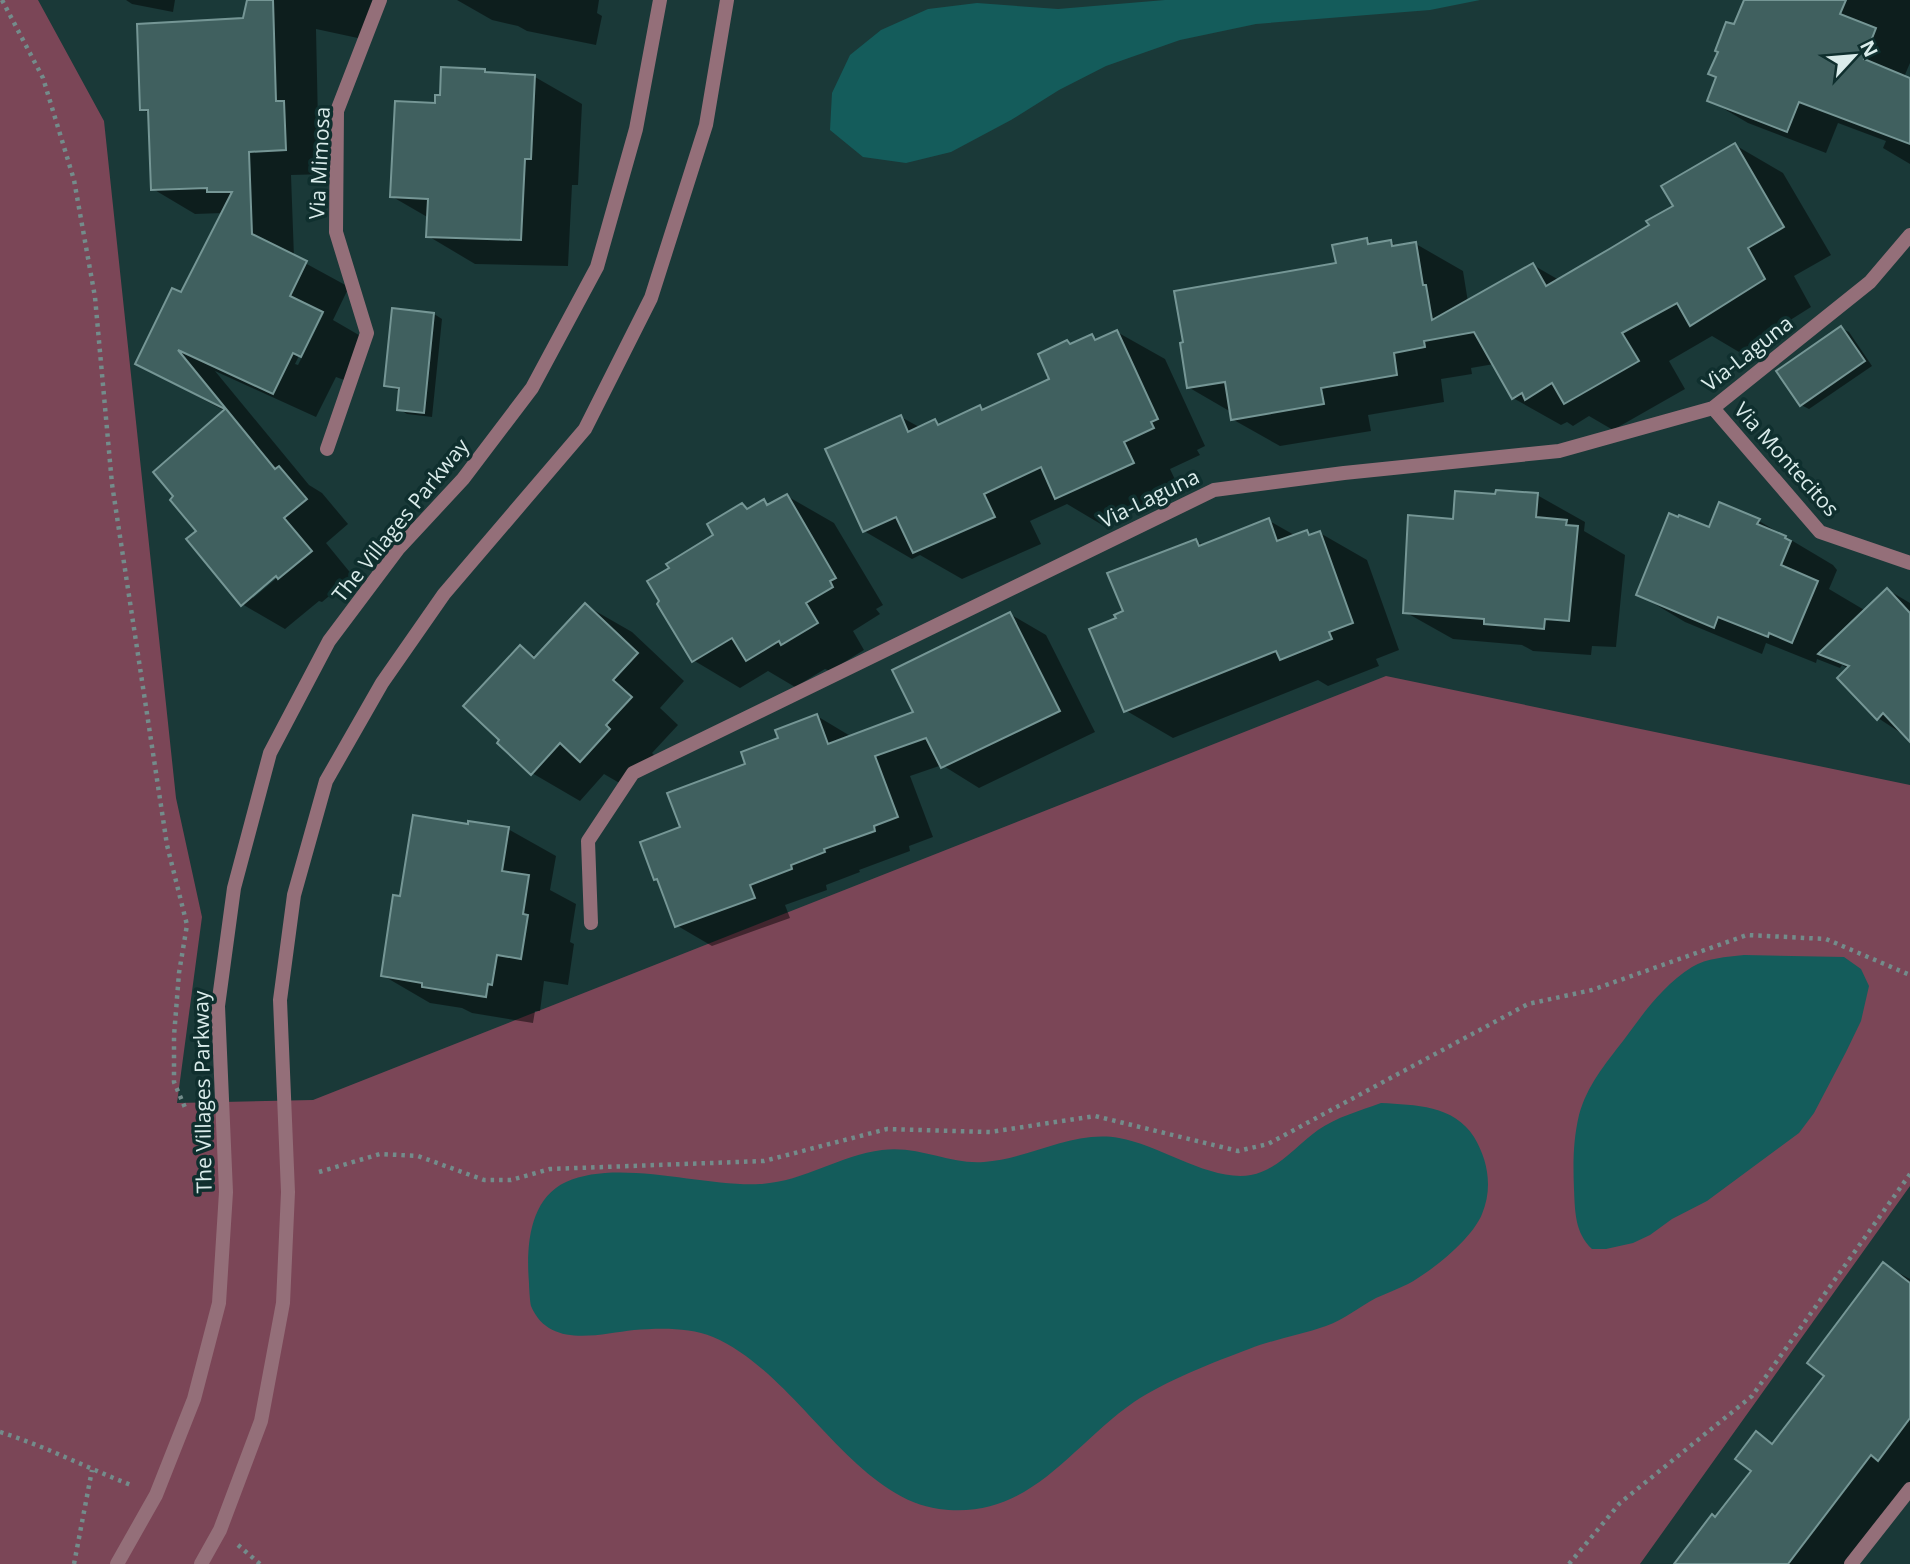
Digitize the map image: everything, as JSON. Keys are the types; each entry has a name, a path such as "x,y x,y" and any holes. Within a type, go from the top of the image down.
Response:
{"street":[{"name":"Via Mimosa","path":"327,449 367,333 336,232 337,111 380,0"},
{"name":"The Villages Parkway","path":"117,1564 156,1495 194,1399 219,1303 226,1192 218,1006 234,888 270,753 329,641 398,549 463,479 532,388 597,267 636,129 660,0"},
{"path":"201,1564 220,1530 261,1421 283,1303 288,1192 280,1000 295,895 326,781 382,683 444,594 585,429 651,298 706,125 727,0"},
{"name":"Via-Laguna","path":"591,923 587,841 633,773 1214,489 1559,451 1713,408 1870,282 1910,234"},
{"name":"Via Montecitos","path":"1713,408 1820,532 1910,563"},
{"path":"1851,1564 1910,1489"}],"path":[{"path":"2,0 43,78 74,180 95,297 112,484 167,845 187,925 179,973 174,1036 174,1082 186,1110"},
{"path":"319,1172 380,1154 418,1156 484,1181 511,1180 550,1169 764,1161 887,1129 990,1132 1096,1116 1238,1150 1268,1144 1528,1004 1592,990 1747,935 1826,939 1910,975"},
{"path":"1569,1564 1620,1503 1752,1396 1910,1174"},
{"path":"0,1432 40,1444 92,1470 135,1487"},
{"path":"75,1564 92,1470"},
{"path":"237,1544 260,1564"}],"shaded area":[{"path":"0,0 38,0 104,121 176,798 202,917 177,1103 313,1100 1386,676 1910,785 1910,1186 1640,1564 0,1564"}],"water":[{"path":"1165,0 1480,0 1430,10 1256,24 1180,40 1106,66 951,152 906,163 863,157 830,130 832,93 850,55 881,30 928,9 977,3 1058,9"},
{"path":"1744,955 1844,957 1861,969 1869,986 1861,1021 1846,1052 1814,1113 1799,1133 1707,1201 1672,1219 1650,1235 1633,1243 1592,1249 1579,1229 1574,1189 1576,1134 1579,1115 1587,1094 1603,1067 1671,983 1692,967 1704,962"},
{"path":"1381,1103 1420,1106 1445,1113 1466,1126 1474,1137 1486,1165 1487,1194 1477,1224 1461,1244 1418,1278 1333,1323 1235,1354 1146,1394 1111,1420 1047,1476 1024,1492 999,1504 971,1510 939,1509 908,1500 879,1482 851,1459 771,1377 743,1354 713,1337 694,1331 664,1329 591,1336 562,1334 539,1320 531,1306 528,1254 537,1212 554,1190 566,1182 587,1175 635,1173 760,1184 791,1179 851,1157 882,1150 909,1150 959,1161 984,1162 1018,1156 1068,1141 1102,1137 1135,1142 1219,1173 1251,1175 1279,1163 1325,1125"}],"building":[{"path":"247,0 273,0 276,101 284,101 286,150 249,152 252,234 307,261 290,296 323,312 301,357 293,353 273,394 178,350 275,469 279,466 307,499 284,518 312,551 278,579 276,576 241,606 186,539 196,531 170,500 173,496 153,472 225,409 135,364 172,288 181,292 232,192 207,192 207,188 151,190 148,110 140,110 137,24 243,18"},
{"path":"1744,0 1846,0 1840,14 1876,28 1864,59 1910,78 1910,144 1799,102 1787,132 1707,101 1716,77 1708,74 1718,52 1715,51 1726,22 1734,24"},
{"path":"441,67 535,75 531,159 525,159 521,240 426,237 428,199 390,197 395,101 435,103 435,95 440,95"},
{"path":"1735,143 1784,227 1748,248 1765,279 1690,326 1677,303 1622,333 1639,361 1564,404 1552,383 1525,400 1522,393 1512,399 1474,332 1424,341 1425,347 1394,353 1397,375 1321,388 1324,404 1231,420 1225,382 1187,388 1180,343 1183,342 1174,291 1336,263 1332,245 1367,238 1368,244 1391,240 1392,246 1416,242 1432,320 1533,263 1546,286 1649,225 1646,221 1673,206 1661,186"},
{"path":"392,308 434,313 424,413 397,410 399,388 384,386"},
{"path":"1841,326 1865,361 1800,406 1776,371"},
{"path":"1117,330 1158,419 1151,422 1154,428 1124,442 1134,463 1055,499 1041,467 984,494 995,517 913,553 896,517 863,532 825,449 901,415 908,432 935,419 938,425 980,405 982,410 1049,379 1038,354 1067,340 1070,344 1092,334 1095,340"},
{"path":"1496,490 1538,493 1536,517 1567,520 1566,525 1578,526 1569,621 1545,619 1544,629 1484,624 1484,619 1403,613 1408,515 1453,519 1455,491 1495,494"},
{"path":"787,494 836,578 830,581 833,587 806,603 818,623 781,645 779,641 746,661 732,638 692,662 657,604 659,601 647,581 669,568 666,564 713,535 707,524 742,503 747,509 764,499 767,505"},
{"path":"1719,502 1760,519 1757,524 1786,536 1785,538 1791,541 1781,565 1818,581 1792,643 1769,633 1768,637 1718,617 1714,628 1636,595 1669,513 1709,527"},
{"path":"1269,518 1277,541 1307,530 1309,535 1320,531 1353,623 1329,632 1332,639 1280,660 1276,651 1124,712 1089,629 1116,618 1114,615 1123,611 1107,573 1196,539 1199,546"},
{"path":"1887,588 1910,613 1910,742 1883,713 1877,720 1837,678 1849,666 1818,654"},
{"path":"585,603 638,653 613,680 632,697 606,725 610,729 580,762 560,743 531,775 463,706 520,645 534,658"},
{"path":"1010,612 1060,711 941,768 926,738 875,756 898,817 874,826 875,831 824,849 825,852 791,865 792,869 750,885 755,898 675,927 640,842 680,827 667,793 745,764 741,752 778,738 775,730 817,714 828,744 913,712 892,670"},
{"path":"413,815 468,824 468,821 509,827 502,871 529,875 523,914 528,915 521,959 497,955 492,985 488,984 486,997 422,987 422,983 381,976 393,895 400,896"},
{"path":"1883,1262 1910,1283 1910,1418 1878,1461 1871,1455 1788,1564 1674,1564 1712,1514 1715,1517 1751,1471 1735,1459 1756,1431 1772,1444 1824,1376 1807,1363"}]}
